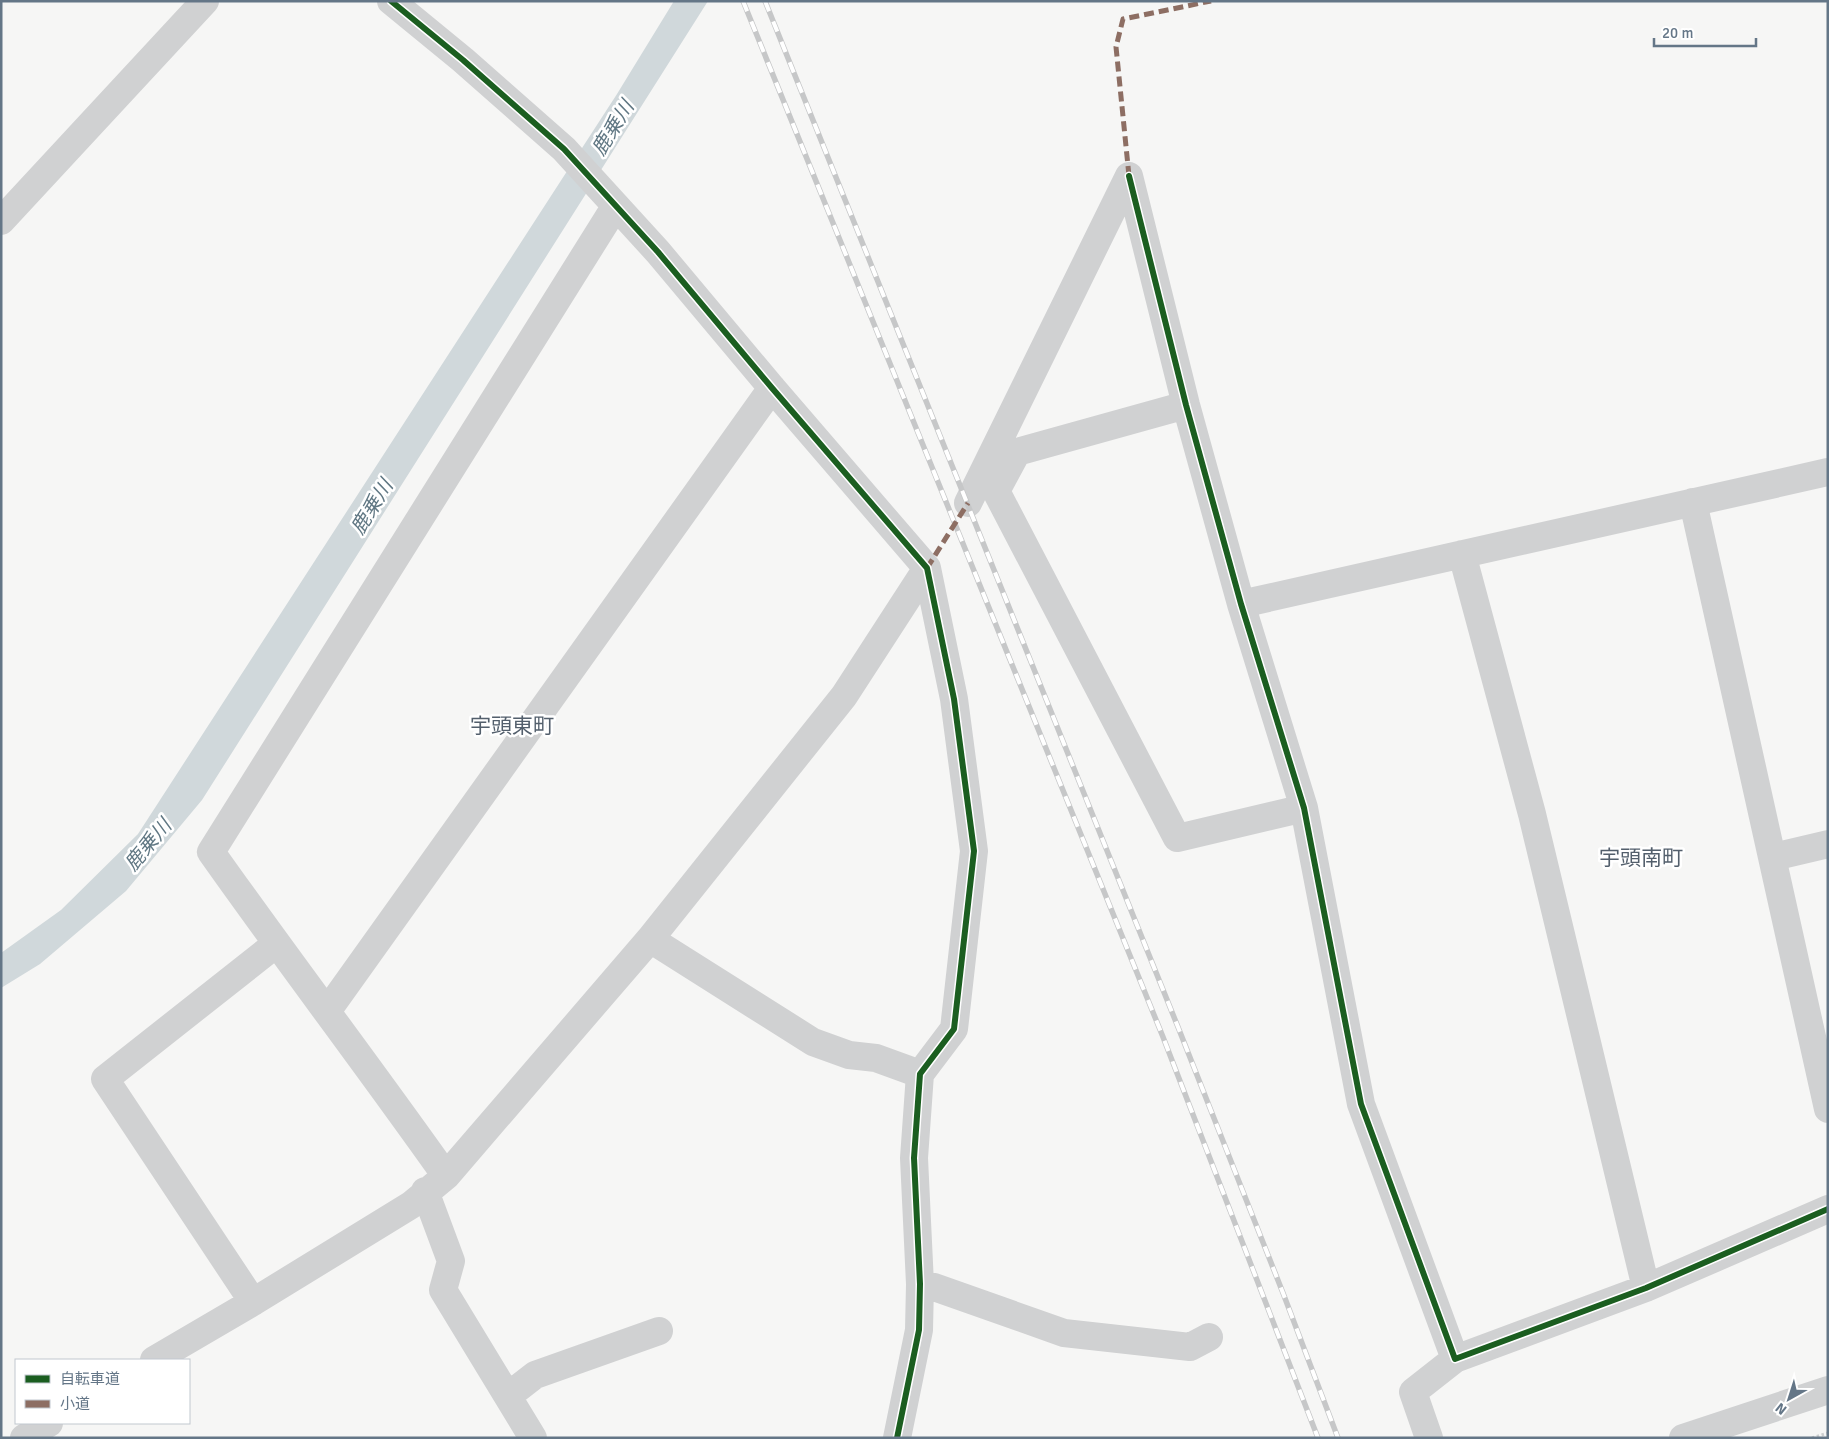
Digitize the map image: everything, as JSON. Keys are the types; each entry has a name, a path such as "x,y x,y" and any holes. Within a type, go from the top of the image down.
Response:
{"street":[{"path":"1,221 205,1"},
{"path":"391,1 463,60 564,149 658,252 927,568 954,699 974,851 954,1029 920,1074 914,1158 920,1284 919,1330 897,1438"},
{"path":"968,503 1128,176 1186,405 1241,604 1304,808 1361,1104 1455,1359"},
{"path":"533,1438 443,1290 451,1260 436,1184 328,1010 276,944 211,852 615,207"},
{"path":"328,1010 772,388"},
{"path":"1186,405 1017,452 996,491 1177,838 1304,808"},
{"path":"1241,604 1828,472"},
{"path":"1693,502 1773,857 1824,1071 1828,1109"},
{"path":"1462,554 1532,814 1646,1288"},
{"path":"156,1359 411,1205 436,1184 650,939 844,696 927,568"},
{"path":"1773,857 1828,844"},
{"path":"650,939 813,1042 849,1055 876,1058 920,1074"},
{"path":"253,1302 105,1079 276,944"},
{"path":"1429,1438 1413,1392 1455,1359 1646,1288 1828,1209"},
{"path":"920,1284 934,1287 1064,1333 1190,1347 1209,1337"},
{"path":"508,1396 535,1375 659,1331"},
{"path":"1683,1438 1828,1390"},
{"path":"24,1438 47,1424"}],"path":[{"path":"1812,1438 1828,1433"}],"water":[{"name":"鹿乗川","path":"674,1 708,1 202,800 126,891 40,964 1,988 1,953 61,910 138,834 617,94"}],"railway":[{"path":"743,1 1163,1037 1318,1438"},
{"path":"765,1 1178,1027 1338,1438"}],"marked path":[{"path":"1129,176 1116,47 1123,19 1211,1"},
{"path":"927,568 968,503"}],"cycle path":[{"path":"391,1 463,60 564,149 658,252 927,568 954,699 974,851 954,1029 920,1074 914,1158 920,1284 919,1330 897,1438"},
{"path":"1129,176 1186,405 1241,604 1304,808 1361,1104 1455,1359 1646,1288 1828,1209"}],"district":[{"name":"宇頭東町","path":"512,726"},
{"name":"宇頭南町","path":"1641,858"}]}
